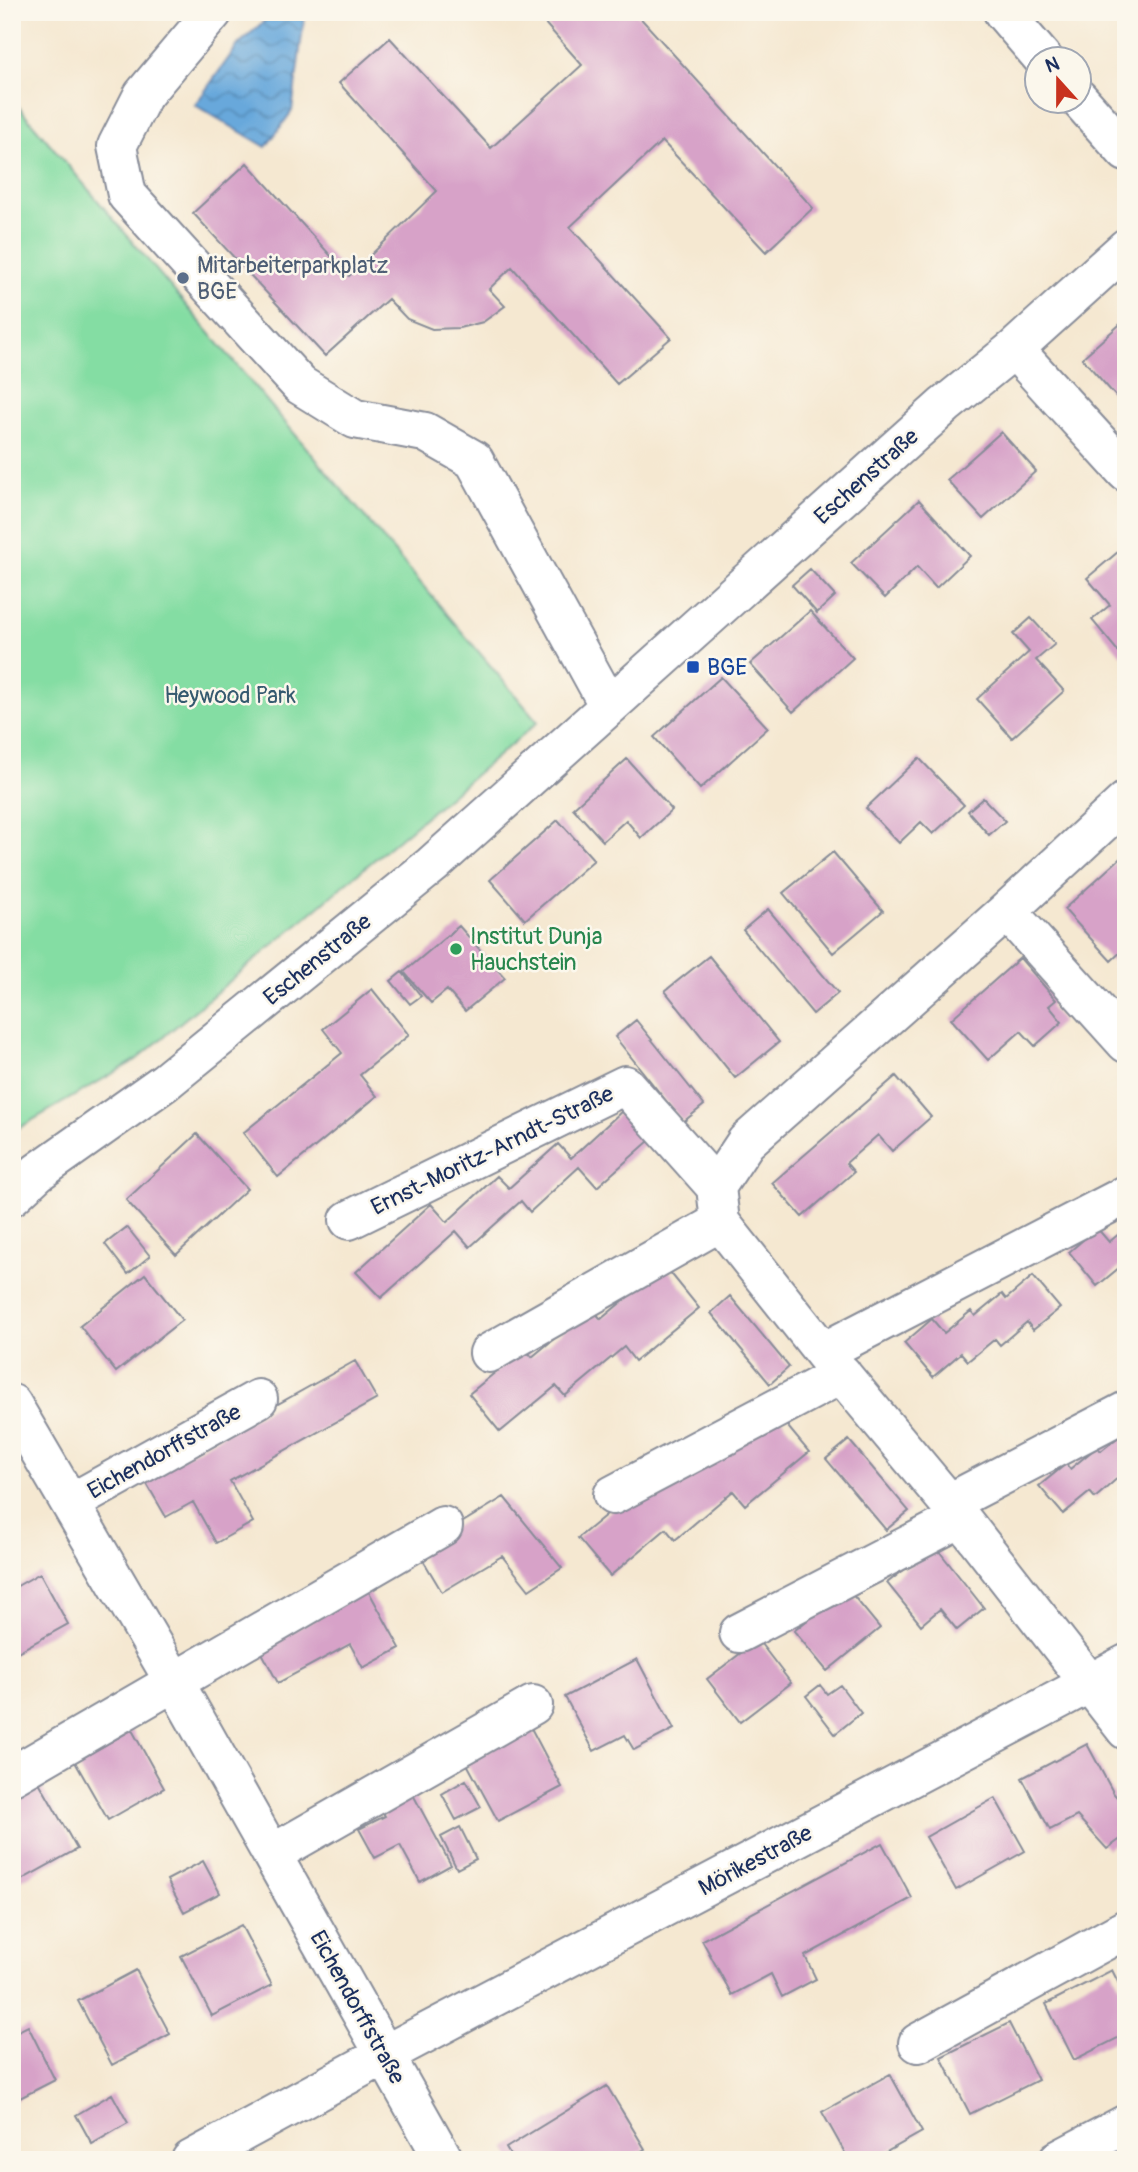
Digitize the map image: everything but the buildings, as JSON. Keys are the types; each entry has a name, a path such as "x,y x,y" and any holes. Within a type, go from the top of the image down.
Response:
{"street":[{"path":"213,12 143,94 117,146 127,195 300,384 355,419 425,432 474,460 609,706"},
{"path":"1003,12 1032,46"},
{"path":"1092,113 1126,152"},
{"name":"Eschenstraße","path":"12,1196 38,1172 165,1082 432,865 945,405 1014,349 1126,248"},
{"path":"1014,349 1126,472"},
{"path":"489,1353 718,1205 746,1142 1007,911 1126,801"},
{"path":"1007,911 1126,1043"},
{"name":"Ernst-Moritz-Arndt-Straße","path":"349,1220 625,1085 718,1205 832,1363 955,1511 1126,1730"},
{"path":"613,1496 832,1363 1126,1195"},
{"name":"Eichendorffstraße","path":"71,1503 258,1399"},
{"name":"Eichendorffstraße","path":"12,1404 175,1683 444,2160"},
{"path":"739,1633 1126,1411"},
{"path":"12,1776 443,1527"},
{"name":"Mörikestraße","path":"191,2160 384,2055 1126,1664"},
{"path":"272,1854 533,1705"},
{"path":"918,2043 1126,1929"},
{"path":"1059,2160 1126,2123"}],"green space":[{"name":"Heywood Park","path":"12,99 538,722 136,1060 12,1132"}],"water":[{"path":"274,12 305,12 292,111 266,147 195,105 238,45"}],"place":[{"name":"Mitarbeiterparkplatz BGE","path":"183,278"},
{"name":"BGE","path":"693,667"},
{"name":"Institut Dunja Hauchstein","path":"456,949"}]}
